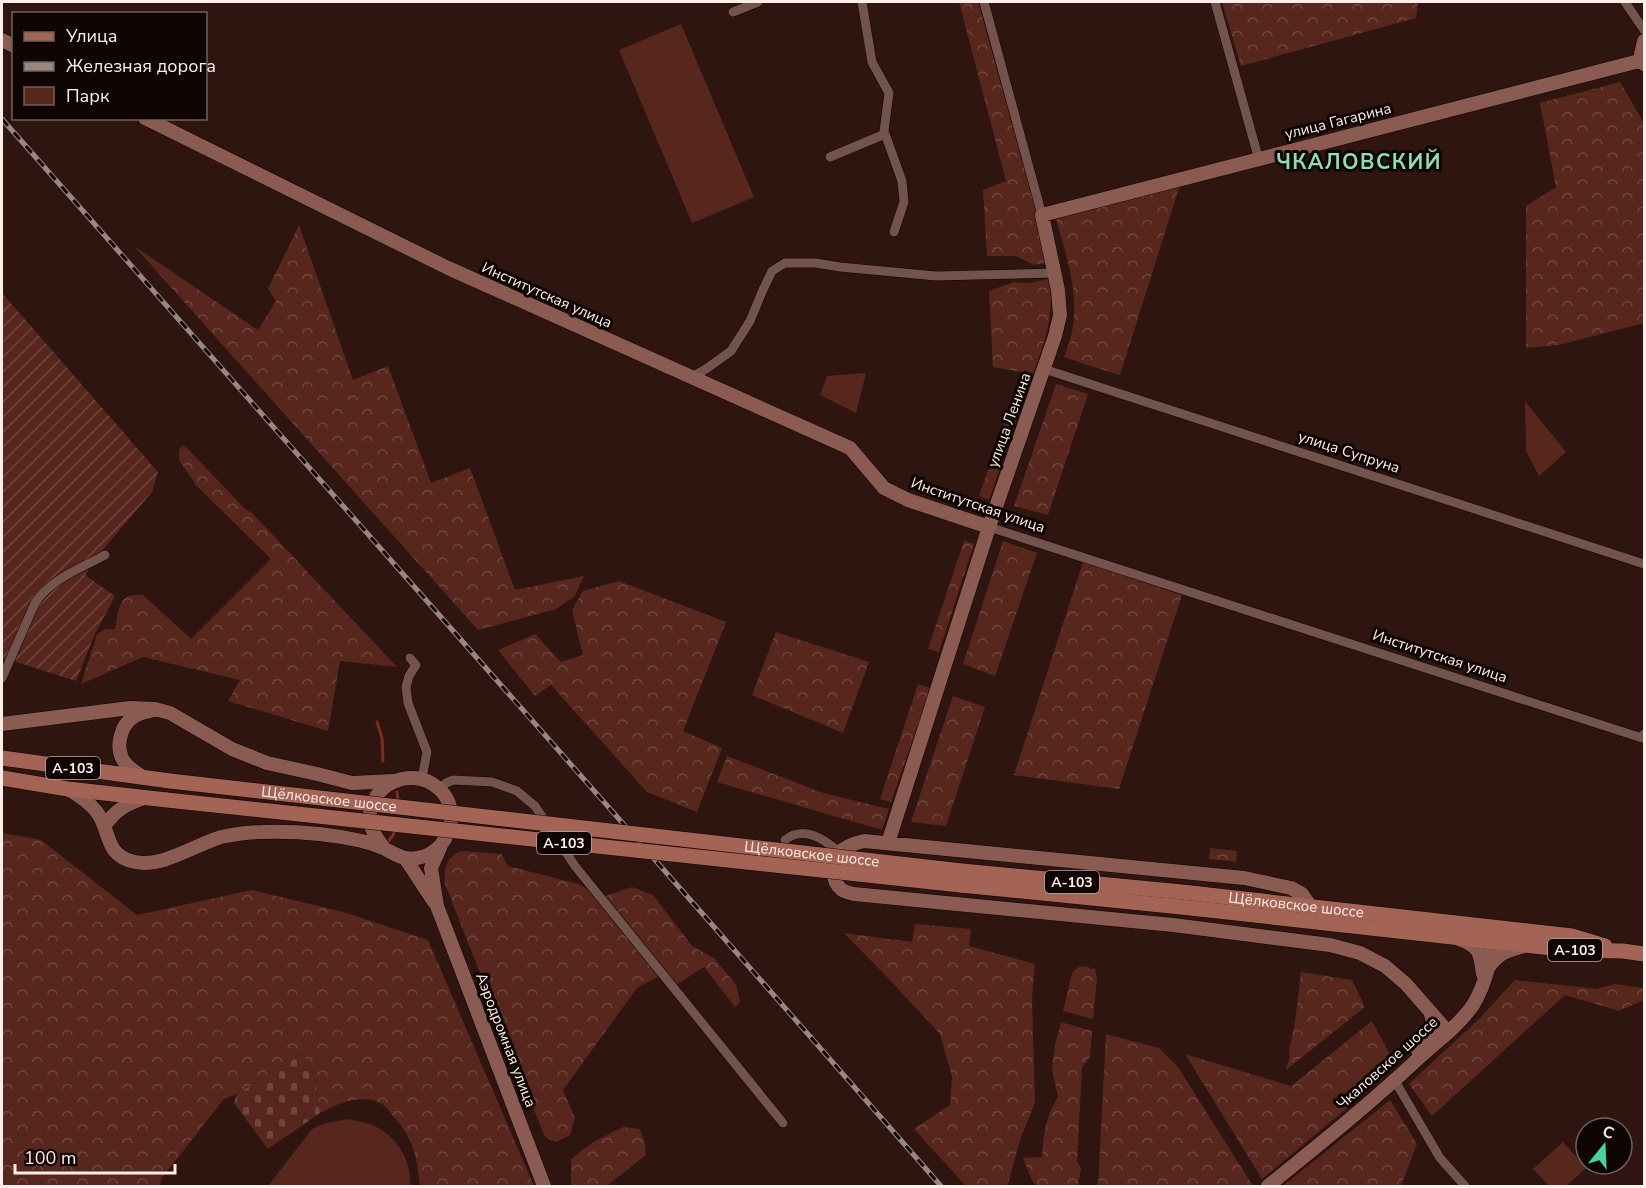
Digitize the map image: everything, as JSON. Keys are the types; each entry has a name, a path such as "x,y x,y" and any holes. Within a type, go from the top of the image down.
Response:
{"main road":[{"name":"Щёлковское шоссе","path":"2,758 144,778 1181,907 1527,946 1644,954"},
{"name":"Щёлковское шоссе","path":"2,778 144,798 961,878 1311,907 1572,936 1623,951"}],"street":[{"path":"733,12 758,2"},
{"path":"862,2 872,62 888,93 884,131 902,181 904,202 894,232"},
{"name":"улица Ленина","path":"888,843 989,527 1044,369 1060,315 1055,273 1042,215 984,2"},
{"path":"1215,2 1258,160"},
{"path":"1625,2 1644,30"},
{"path":"1643,62 1644,41"},
{"name":"улица Гагарина","path":"1042,215 1643,62"},
{"name":"Институтская улица","path":"149,120 448,268 850,448 884,488 908,500 1642,738 1644,734"},
{"path":"830,157 885,134"},
{"path":"690,378 731,351 750,321 772,271 785,264 816,263 936,276 1055,273"},
{"name":"улица Супруна","path":"1044,369 1644,564"},
{"path":"2,678 35,603 41,595 57,580 105,555"},
{"path":"410,658 416,665 409,676 406,687 408,703 427,752 422,778"},
{"path":"2,724 130,708 155,709 170,713 232,749 267,763 352,783 394,781 410,777 422,778 440,789 448,801 452,816 450,831 431,868 437,906"},
{"path":"144,778 132,770 123,759 119,746 122,732 131,719 155,709"},
{"path":"440,789 453,780 492,782 517,791 535,806 575,866 783,1123"},
{"path":"384,848 374,835 370,819 373,804 381,790 394,781"},
{"path":"352,783 365,792 373,804"},
{"path":"68,789 96,810 105,825 105,833 112,848 124,859 137,863 153,863 221,838 242,833 300,833 333,836 384,848 396,856 405,858 418,858 430,854 442,844"},
{"path":"105,825 116,811 144,798"},
{"path":"333,836 359,828 370,819"},
{"path":"785,840 797,833 806,832 825,841 840,852"},
{"name":"А-103","path":"1311,907 1302,894 1291,888 1244,879 888,843 864,841 854,843 840,852 834,865 836,883 840,888 854,894 1173,925 1309,941 1346,948 1385,966 1406,984 1448,1032"},
{"path":"405,858 437,906"},
{"name":"Аэродромная улица","path":"437,906 544,1186"},
{"path":"1485,926 1491,933 1491,942"},
{"path":"1456,938 1473,945 1478,951 1486,976"},
{"name":"Чкаловское шоссе","path":"1268,1186 1395,1081 1467,1012 1478,996 1486,976 1491,942"},
{"path":"1486,976 1496,957 1527,946"},
{"path":"1465,1186 1440,1158 1395,1081 1429,1036 1433,1028 1432,1014 1457,1017 1467,1012"}],"green space":[{"path":"959,2 978,2 1038,216 1046,263 1034,265 1016,256 987,256 983,190 1006,181"},
{"path":"1222,2 1418,2 1416,18 1241,66"},
{"path":"681,24 754,197 692,223 619,50"},
{"path":"1620,82 1644,123 1644,323 1559,345 1526,348 1526,206 1556,187 1540,103"},
{"path":"1180,185 1120,375 1064,357 1073,326 1074,303 1069,265 1055,215"},
{"path":"299,225 353,380 388,366 431,483 470,468 515,590 584,576 575,596 556,609 478,630 134,246 258,330 276,301 268,289"},
{"path":"1049,279 1050,316 1033,374 993,367 989,291 1014,282 1030,283"},
{"path":"2,293 158,472 152,492 100,553 85,575 115,596 95,634 76,681 4,658 2,661"},
{"path":"866,373 856,413 820,395 827,376"},
{"path":"1020,379 1030,381 989,500 979,496"},
{"path":"1056,384 1088,394 1048,515 1014,506"},
{"path":"1525,401 1566,452 1539,476 1526,451"},
{"path":"182,446 186,447 245,509 252,513 397,667 340,661 328,731 228,701 240,680 143,657 81,684 97,634 105,629 115,629 124,599 129,596 143,595 191,639 271,559 196,485 179,460 179,450"},
{"path":"964,541 974,544 939,652 928,649"},
{"path":"1003,541 1037,553 995,676 963,664"},
{"path":"1083,562 1182,595 1119,789 1014,775"},
{"path":"619,581 726,622 683,731 722,748 697,812 647,792 551,685 535,696 498,650 535,634 561,662 583,655 572,610 583,591"},
{"path":"776,632 869,662 843,733 752,695"},
{"path":"918,684 931,688 891,802 880,799"},
{"path":"953,696 985,707 946,826 911,822"},
{"path":"727,756 823,793 889,809 882,830 717,782"},
{"path":"2,833 41,840 137,915 252,890 343,912 428,940 534,1186 420,1186 416,1158 410,1142 401,1126 382,1104 359,1099 320,1113 314,1076 303,1054 237,1094 224,1099 161,1179 160,1186 2,1186"},
{"path":"1210,848 1237,851 1236,862 1209,859"},
{"path":"461,851 501,854 508,866 578,884 603,897 632,887 653,895 692,946 715,959 736,985 740,1002 735,1007 704,967 671,988 661,975 637,988 563,1090 575,1118 570,1135 556,1142 549,1139 544,1135 445,884 447,864"},
{"path":"915,924 971,929 969,946 1035,964 1032,999 1035,1102 1006,1186 966,1186 914,1129 950,1105 952,1077 940,1034 844,933 912,942"},
{"path":"1087,966 1091,969 1095,968 1097,979 1093,1019 1063,1011 1072,973 1078,967"},
{"path":"1301,972 1352,980 1365,1007 1286,1070 1290,1056"},
{"path":"1515,980 1597,989 1614,984 1644,988 1644,1000 1619,1011 1565,995 1432,1116 1409,1084 1479,1019"},
{"path":"1372,1021 1390,1055 1370,1074 1377,1083 1262,1179 1185,1054 1291,1086"},
{"path":"1061,1022 1092,1031 1090,1057 1082,1067 1077,1162 1081,1168 1078,1186 1037,1186 1023,1158 1042,1157 1046,1126 1058,1097 1052,1070"},
{"path":"1106,1034 1159,1048 1178,1067 1253,1186 1098,1186"},
{"path":"303,1054 314,1076 320,1113 268,1149 234,1103 237,1094"},
{"path":"1390,1100 1417,1144 1401,1186 1283,1186"},
{"path":"347,1119 376,1127 393,1139 405,1156 410,1186 268,1186 312,1129 326,1123"},
{"path":"623,1127 640,1129 646,1155 608,1186 571,1186 571,1159 593,1142"},
{"path":"1563,1142 1574,1154 1574,1176 1577,1176 1566,1186 1549,1186 1533,1169"}],"waterway":[{"path":"377,722 382,738 383,761"},
{"path":"397,792 398,802"},
{"path":"387,843 395,829"}],"railway":[{"path":"2,119 941,1186"}],"district":[{"name":"ЧКАЛОВСКИЙ","path":"1359,162"}]}
